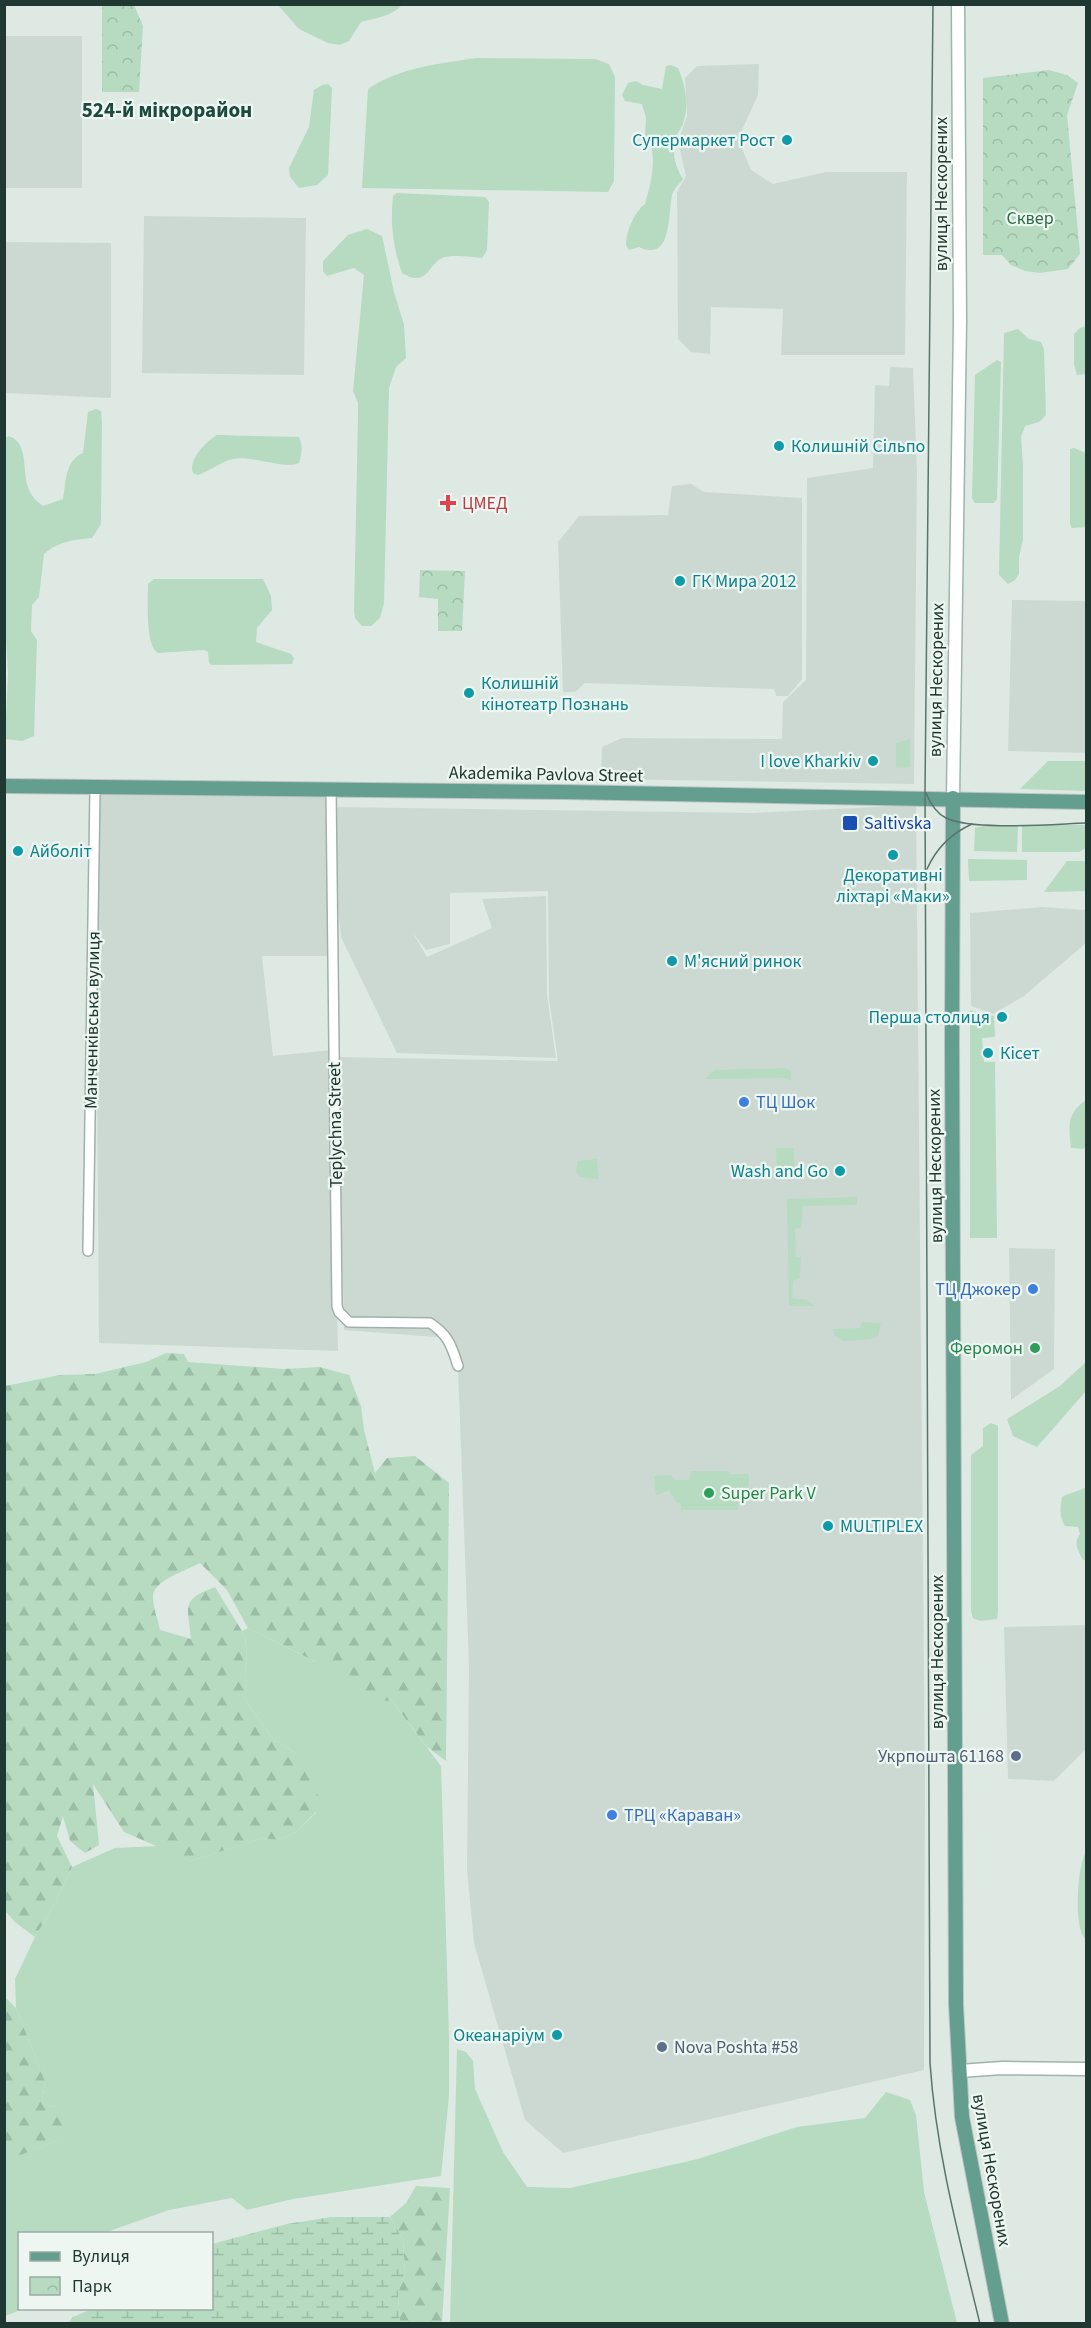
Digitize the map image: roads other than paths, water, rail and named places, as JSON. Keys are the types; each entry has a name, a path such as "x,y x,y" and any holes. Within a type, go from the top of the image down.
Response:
{"main road":[{"name":"вулиця Нескорених","path":"958,4 960,321 952,1043 956,1970 962,2117 1002,2324"},
{"name":"Akademika Pavlova Street","path":"4,786 953,798 1086,802"},
{"path":"959,2072 1002,2068 1086,2069"}],"street":[{"name":"Манченківська вулиця","path":"88,1251 95,788"},
{"name":"Teplychna Street","path":"331,789 337,1306 343,1318 349,1322 430,1323 441,1329 448,1338 458,1366"}],"tram line":[{"path":"933,4 925,792 930,2063 943,2162 980,2324"},
{"path":"926,793 931,804 939,813 958,822 994,826 1086,823"},
{"path":"927,869 945,842 972,824"}],"place":[{"name":"Супермаркет Рост","path":"787,140"},
{"name":"Колишній Сільпо","path":"779,446"},
{"name":"ЦМЕД","path":"448,503"},
{"name":"ГК Мира 2012","path":"680,581"},
{"name":"Колишній кінотеатр Познань","path":"469,693"},
{"name":"I love Kharkiv","path":"873,761"},
{"name":"Saltivska","path":"850,823"},
{"name":"Айболіт","path":"18,851"},
{"name":"Декоративні ліхтарі «Маки»","path":"893,855"},
{"name":"М'ясний ринок","path":"672,961"},
{"name":"Перша столиця","path":"1002,1017"},
{"name":"Кісет","path":"988,1053"},
{"name":"ТЦ Шок","path":"744,1102"},
{"name":"Wash and Go","path":"840,1171"},
{"name":"ТЦ Джокер","path":"1033,1289"},
{"name":"Феромон","path":"1035,1348"},
{"name":"Super Park V","path":"709,1493"},
{"name":"MULTIPLEX","path":"828,1526"},
{"name":"Укрпошта 61168","path":"1016,1756"},
{"name":"ТРЦ «Караван»","path":"612,1815"},
{"name":"Океанаріум","path":"557,2035"},
{"name":"Nova Poshta #58","path":"662,2047"}],"district":[{"name":"524-й мікрорайон","path":"167,110"}],"park label":[{"name":"Сквер","path":"1030,218"}]}
